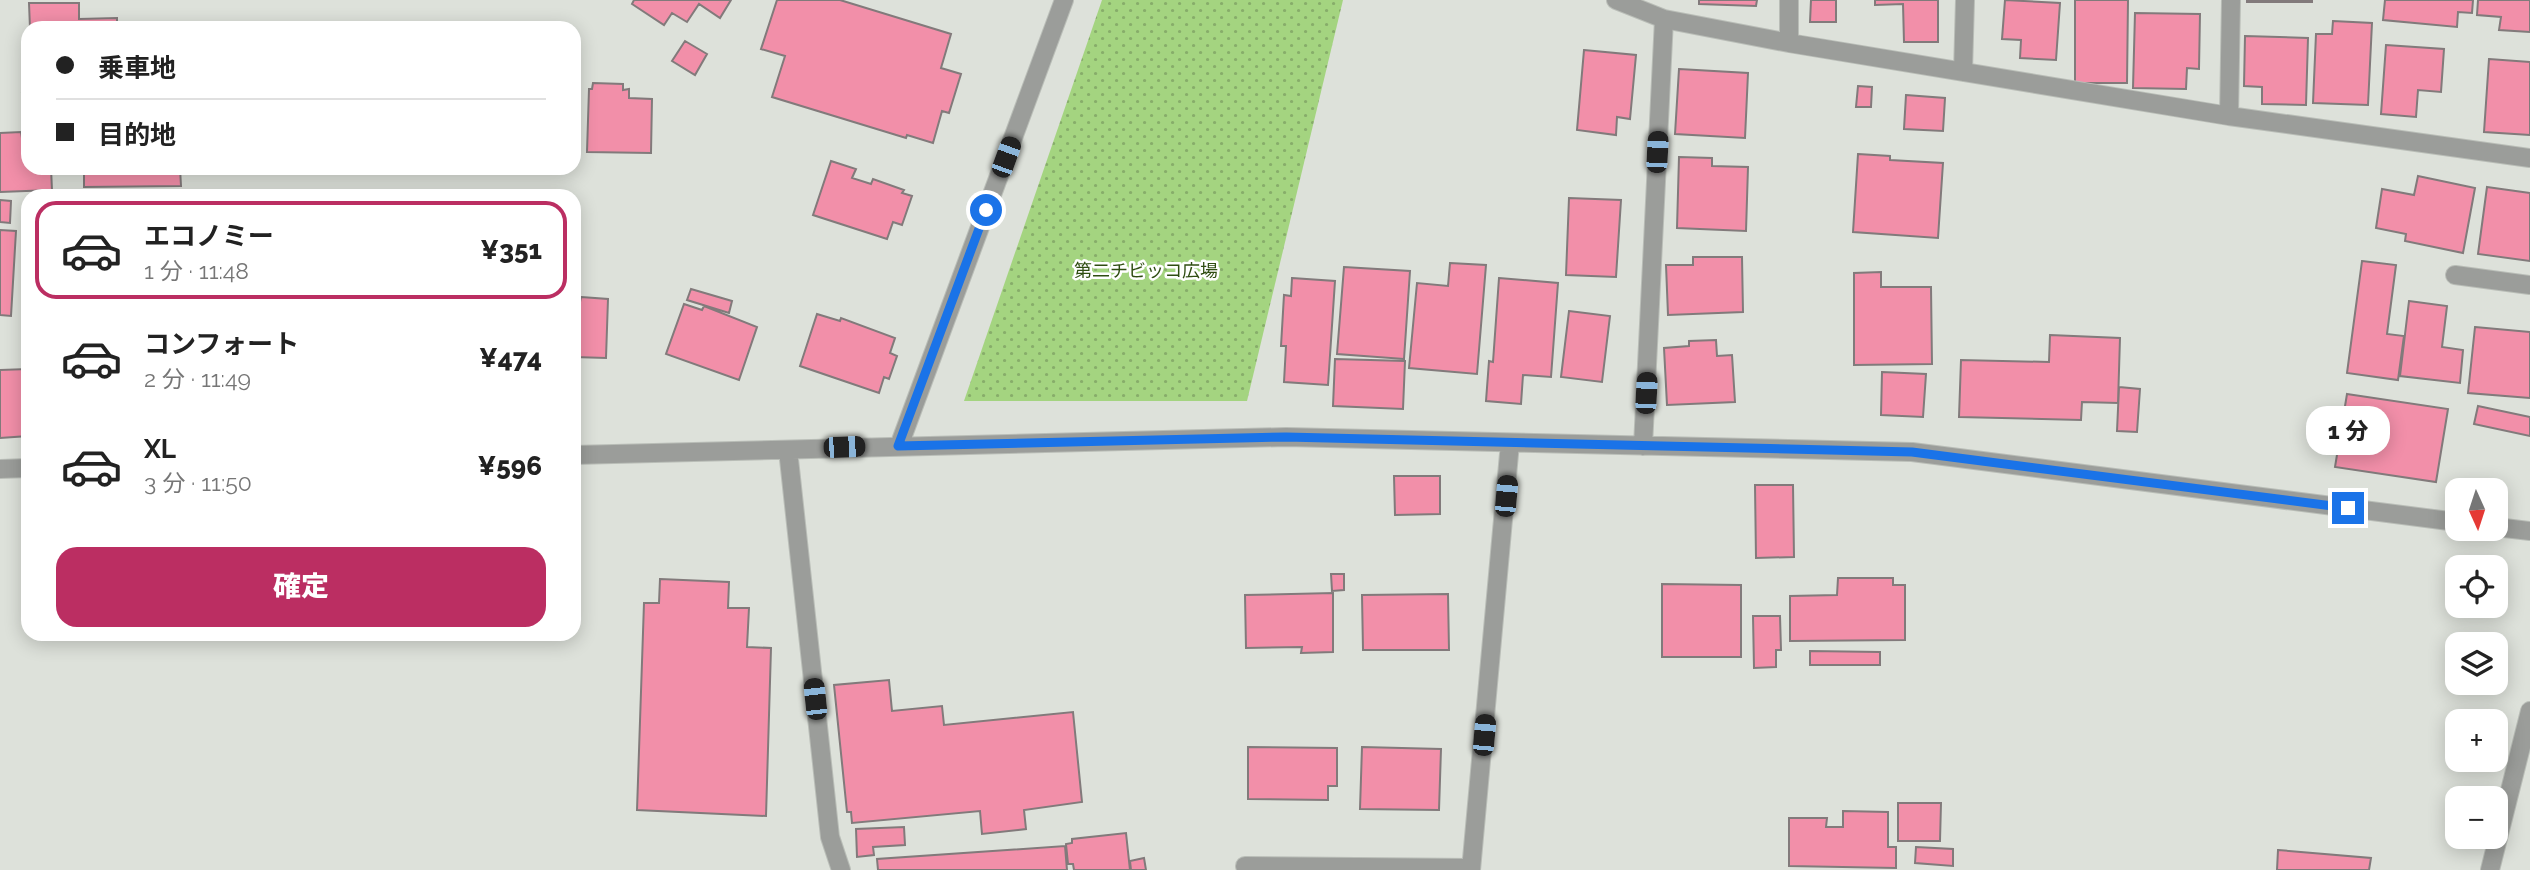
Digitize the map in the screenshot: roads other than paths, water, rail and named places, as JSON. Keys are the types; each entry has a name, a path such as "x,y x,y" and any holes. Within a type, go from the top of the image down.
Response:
{"street":[{"path":"898,446 1065,0"},
{"path":"1616,0 1664,19 1789,43 2229,116 2530,158"},
{"path":"1789,0 1789,43"},
{"path":"1963,72 1965,0"},
{"path":"2229,116 2231,0"},
{"path":"1643,446 1664,19"},
{"path":"2455,275 2530,285"},
{"path":"581,455 1286,437 1912,452 2445,520"},
{"path":"1245,866 1471,869 1510,443"},
{"path":"788,450 830,837 841,870"},
{"path":"0,469 21,468"},
{"path":"2508,528 2530,531"},
{"path":"2490,870 2530,711"}],"park label":[{"name":"第二チビッコ広場","path":"1146,271"}]}
